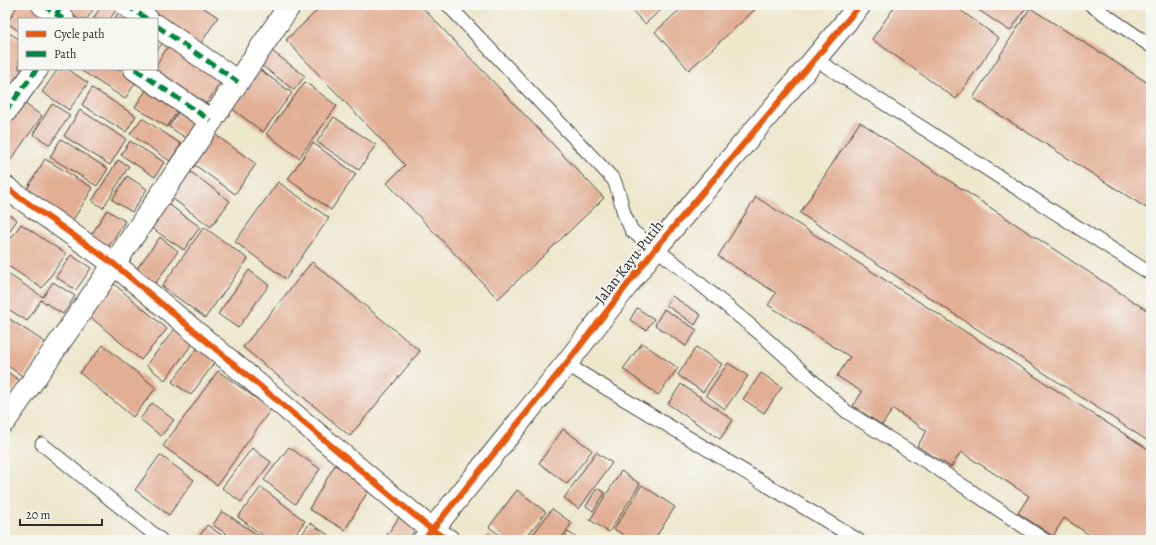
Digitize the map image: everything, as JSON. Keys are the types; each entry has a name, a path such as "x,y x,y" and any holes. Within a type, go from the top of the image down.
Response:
{"street":[{"path":"126,5 146,18"},
{"path":"5,421 290,5"},
{"name":"Jalan Kayu Putih","path":"435,537 655,249 860,5"},
{"path":"158,27 238,82"},
{"path":"5,112 36,70"},
{"path":"136,70 211,121"},
{"path":"5,187 114,264 435,537"}],"lane":[{"path":"448,5 614,180 624,214 632,231 681,268 763,336 847,412 941,471 1044,540"},
{"path":"1091,5 1151,46"},
{"path":"815,59 1151,274"},
{"path":"566,364 858,540"},
{"path":"42,444 161,540"}],"building":[{"path":"18,5 33,5 52,18 18,18 18,30 7,23"},
{"path":"74,5 96,5 88,18 77,18 69,13"},
{"path":"102,5 115,5 118,7 111,18 94,18"},
{"path":"154,5 199,5 218,17 199,46 158,20 158,18 154,18 148,14"},
{"path":"323,5 420,5 604,198 498,299 387,183 405,165 286,40"},
{"path":"627,5 666,5 645,24"},
{"path":"685,5 760,5 689,70 655,32"},
{"path":"896,5 953,5 999,38 956,99 872,39"},
{"path":"971,5 1028,5 1010,31"},
{"path":"122,8 137,18 115,18"},
{"path":"1030,8 1151,85 1151,211 973,98"},
{"path":"9,33 18,38 18,70 28,70 5,103 5,39"},
{"path":"158,33 166,38 158,50"},
{"path":"172,41 224,77 204,107 154,70 158,70 158,62"},
{"path":"272,51 305,76 294,90 261,65"},
{"path":"259,69 292,93 263,132 231,108"},
{"path":"57,70 69,70 88,83 69,110 42,92"},
{"path":"81,70 128,70 139,77 125,99"},
{"path":"305,82 337,106 299,158 266,134"},
{"path":"150,84 182,104 167,127 135,107"},
{"path":"92,88 136,116 126,132 82,105"},
{"path":"18,99 42,116 5,168 5,117"},
{"path":"52,104 70,115 50,145 33,134"},
{"path":"183,105 202,117 188,139 169,127"},
{"path":"80,110 126,139 110,165 64,136"},
{"path":"334,117 376,145 359,170 317,142"},
{"path":"142,118 181,144 170,161 130,134"},
{"path":"860,122 1151,313 1151,443 800,213"},
{"path":"213,133 256,164 235,194 192,163"},
{"path":"61,139 108,169 97,186 50,157"},
{"path":"130,141 164,162 155,177 121,155"},
{"path":"313,143 356,174 331,210 288,179"},
{"path":"45,159 93,188 71,223 24,194"},
{"path":"118,160 129,166 103,208 92,201"},
{"path":"188,170 230,201 211,227 169,196"},
{"path":"127,176 147,189 132,212 112,200"},
{"path":"278,182 329,218 286,279 235,242"},
{"path":"756,197 1151,451 1151,540 1097,540 1064,518 1053,536 1018,513 1029,496 961,452 951,467 917,446 927,431 893,409 882,425 853,406 862,392 837,376 850,357 768,305 776,293 718,256"},
{"path":"164,201 200,227 184,250 147,225"},
{"path":"107,210 125,221 105,252 88,240"},
{"path":"5,212 17,220 5,238"},
{"path":"21,224 66,254 42,288 5,264 5,247"},
{"path":"204,227 248,259 205,318 162,286"},
{"path":"160,237 178,251 155,284 136,270"},
{"path":"71,255 91,268 76,290 56,277"},
{"path":"312,262 420,351 350,436 243,347"},
{"path":"249,270 269,285 238,328 218,314"},
{"path":"5,272 43,297 53,282 75,296 63,314 41,300 27,321 5,307"},
{"path":"114,284 167,329 141,360 88,315"},
{"path":"672,296 701,315 695,325 666,305"},
{"path":"637,308 654,319 646,330 630,320"},
{"path":"664,309 697,330 686,346 655,325"},
{"path":"5,316 46,343 24,377 5,364"},
{"path":"175,329 193,343 165,380 146,365"},
{"path":"642,343 678,368 658,395 623,369"},
{"path":"103,345 156,388 133,417 80,373"},
{"path":"199,346 217,359 191,395 172,382"},
{"path":"696,347 722,364 703,392 678,375"},
{"path":"728,363 748,376 725,409 706,395"},
{"path":"5,370 20,381 5,402"},
{"path":"218,371 271,409 217,485 163,446"},
{"path":"761,373 782,387 764,413 743,399"},
{"path":"681,384 733,420 720,439 668,404"},
{"path":"152,403 174,420 161,436 140,419"},
{"path":"563,429 592,450 567,484 539,463"},
{"path":"289,447 320,469 295,504 264,480"},
{"path":"252,448 271,462 241,502 222,488"},
{"path":"596,452 612,463 579,509 564,498"},
{"path":"160,455 194,480 169,515 135,490"},
{"path":"335,465 371,486 345,530 309,509"},
{"path":"621,471 640,484 609,532 590,520"},
{"path":"642,485 675,507 654,540 631,540 614,529"},
{"path":"261,487 305,521 291,540 269,540 238,517"},
{"path":"597,488 605,493 593,511 586,506"},
{"path":"517,490 546,512 524,540 506,540 489,527"},
{"path":"552,509 572,523 560,540 529,540"},
{"path":"222,511 265,540 236,540 213,525"},
{"path":"400,516 416,528 408,540 394,540 387,535"},
{"path":"310,523 330,536 327,540 298,540"},
{"path":"207,525 229,540 197,540"},
{"path":"568,532 580,540 562,540"},
{"path":"488,534 497,540 484,540"}],"marked path":[{"path":"43,5 62,18"},
{"path":"56,14 63,5"},
{"path":"126,5 146,18"},
{"path":"158,27 238,82"},
{"path":"5,112 36,70"},
{"path":"136,70 211,121"}],"cycle path":[{"path":"424,540 566,364 655,249 860,5"},
{"path":"5,187 114,264 432,530 448,540"}]}
